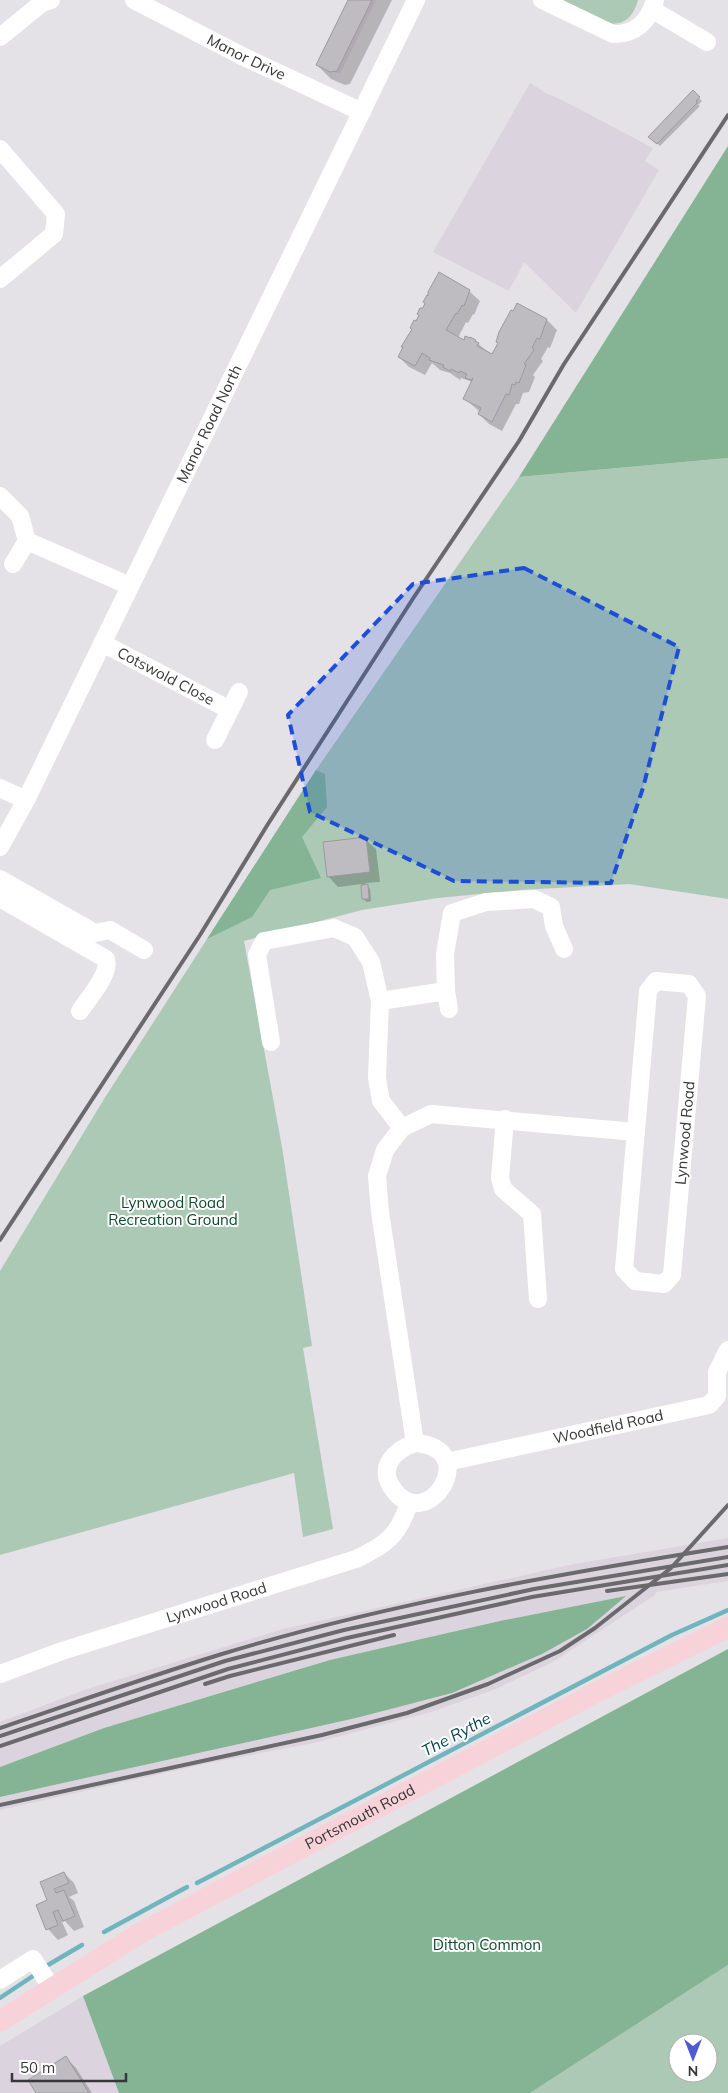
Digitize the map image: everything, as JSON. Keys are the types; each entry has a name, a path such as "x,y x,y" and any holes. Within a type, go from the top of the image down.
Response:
{"main road":[{"name":"Portsmouth Road","path":"0,2020 142,1932 595,1693 728,1627"}],"street":[{"path":"0,37 42,3 51,0"},
{"name":"Manor Drive","path":"134,0 242,56 362,112"},
{"name":"Manor Road North","path":"0,847 26,800 416,0"},
{"path":"542,0 612,34 632,32 643,24 654,5 707,42"},
{"path":"0,149 56,214 54,234 0,278"},
{"path":"0,496 20,516 27,541 14,564"},
{"path":"27,541 130,586"},
{"name":"Cotswold Close","path":"102,643 230,710"},
{"name":"Cotswold Close","path":"215,740 239,692"},
{"path":"0,788 26,800"},
{"path":"0,879 95,933 110,930 144,950"},
{"path":"0,898 106,959 107,968 104,976 80,1011"},
{"path":"449,1009 444,954 452,913 486,902 534,898 551,907 554,926 564,949"},
{"path":"271,1042 257,955 264,941 334,928 356,937 372,962 380,1001 377,1078 381,1101 402,1128"},
{"name":"Lynwood Road","path":"656,981 689,984 697,996 672,1275 664,1284 635,1281 624,1269 636,1132 648,991 656,981"},
{"path":"380,1001 446,991"},
{"path":"414,1443 380,1212 377,1176 385,1150 402,1128 431,1114 636,1132"},
{"path":"505,1120 500,1178 503,1189 532,1214 538,1299"},
{"name":"Woodfield Road","path":"447,1462 709,1405 717,1396 717,1372 728,1350"},
{"path":"414,1443 425,1444 434,1448 447,1462 447,1480 441,1491 433,1498 423,1502 409,1503 392,1489 388,1471 394,1454 401,1448 414,1443"},
{"name":"Lynwood Road","path":"0,1674 62,1651 356,1559 376,1550 390,1540 404,1520 409,1503"},
{"path":"0,1980 33,1958 51,1987"}],"highlighted area":[{"path":"524,568 679,647 643,788 611,883 454,881 310,812 288,715 413,584"}],"shaded area":[{"path":"348,0 376,0 340,74 316,65"},
{"path":"530,83 653,148 645,161 659,170 576,313 524,262 509,291 433,252"},
{"path":"728,1538 728,1581 656,1592 655,1595 553,1662 496,1689 431,1712 314,1743 205,1764 0,1810 0,1797 356,1718 542,1654 587,1629 625,1596 330,1660 104,1728 0,1767 0,1722 87,1689 283,1629 574,1564"},
{"path":"83,1996 119,2093 0,2093 0,2046"}],"green space":[{"path":"557,0 638,0 632,14 624,21 614,24 592,18"},
{"path":"728,146 728,458 519,477"},
{"name":"Lynwood Road Recreation Ground","path":"728,458 728,899 629,884 520,890 438,898 362,910 244,941 282,1147 312,1346 303,1348 333,1529 303,1537 294,1473 0,1555 0,1271 104,1099 316,770 519,477"},
{"path":"316,770 325,774 327,807 302,837 321,878 270,890 252,917 207,939"},
{"path":"626,1596 587,1629 542,1654 452,1693 356,1718 0,1797 0,1767 104,1728 330,1660 500,1621"},
{"name":"Ditton Common","path":"728,1649 728,1965 530,2093 119,2093 83,1996"},
{"path":"728,1965 728,2093 530,2093"}],"building":[{"path":"348,0 372,0 337,71 330,72 316,65"},
{"path":"693,90 700,97 696,101 697,103 657,144 648,137"},
{"path":"439,272 470,290 464,306 462,305 456,313 446,330 464,340 465,336 476,340 479,343 477,346 492,354 498,343 496,342 499,332 517,303 547,319 540,339 537,338 532,348 534,350 524,364 526,365 519,383 512,384 509,395 506,394 492,422 478,414 481,408 463,399 473,378 471,380 465,378 467,374 460,371 459,373 451,369 450,371 443,367 444,365 429,360 430,358 422,353 415,366 398,357 403,347 401,347 412,329 410,328 419,315 417,314 420,308 423,308 425,303 423,302 428,296 428,292"},
{"path":"366,837 370,872 327,877 323,842"},
{"path":"368,884 369,899 362,899 361,885"},
{"path":"64,1872 69,1883 54,1889 56,1893 64,1890 75,1916 63,1921 58,1910 53,1912 58,1925 46,1930 36,1905 47,1900 40,1882"},
{"path":"66,2056 89,2093 36,2093 28,2080"}],"waterway":[{"name":"The Rythe","path":"197,1883 672,1635 728,1610"},
{"name":"The Rythe","path":"104,1932 187,1887"},
{"name":"The Rythe","path":"48,1965 82,1945"},
{"name":"The Rythe","path":"0,1998 36,1974"}],"railway":[{"path":"0,1240 200,935 268,824 414,597 519,441 564,364 728,115"},
{"path":"0,1805 322,1735 407,1713 488,1684 560,1651 595,1628 671,1568 728,1505"},
{"path":"0,1728 222,1654 346,1620 473,1592 728,1547"},
{"path":"0,1736 225,1661 344,1630 534,1589 728,1557"},
{"path":"0,1746 228,1669 347,1638 532,1597 728,1565"},
{"path":"607,1591 728,1574"},
{"path":"205,1684 394,1635"}]}
